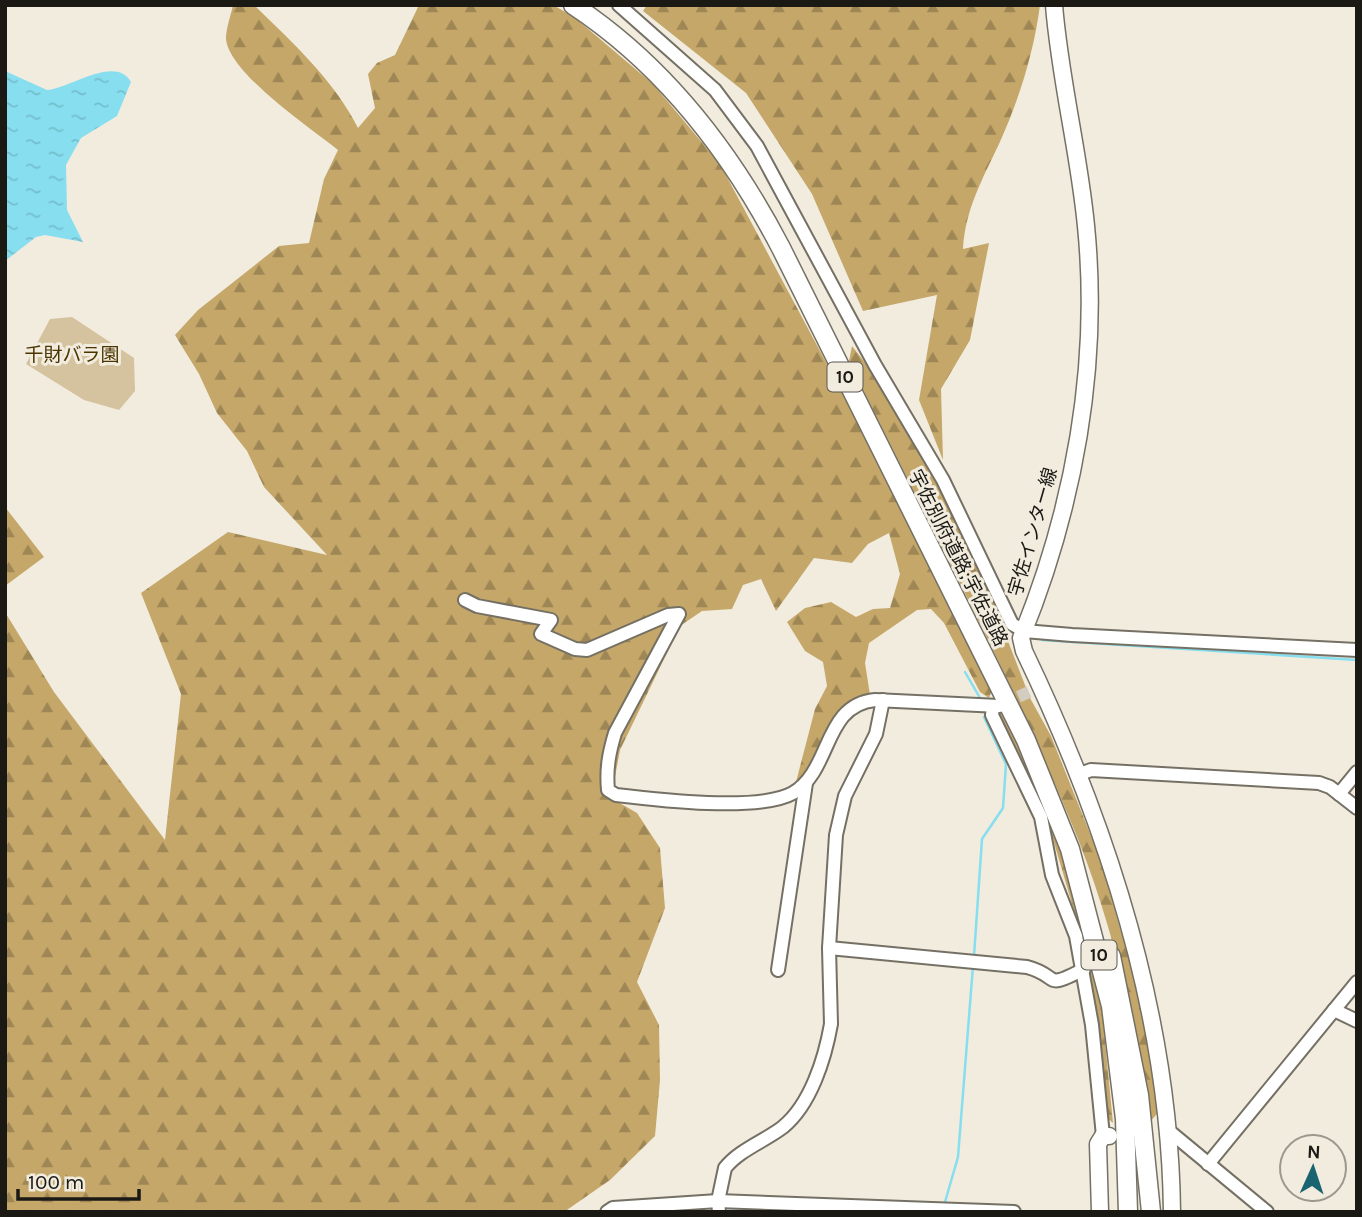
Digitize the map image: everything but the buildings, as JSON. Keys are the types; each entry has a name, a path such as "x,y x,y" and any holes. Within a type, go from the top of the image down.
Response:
{"highway":[{"name":"宇佐別府道路;宇佐道路","path":"573,5 662,78 718,144 742,178 781,248 1026,740 1050,796 1083,890 1108,993 1125,1119 1128,1212"},
{"path":"1050,796 1064,822 1096,907 1118,980 1143,1122 1151,1212"},
{"path":"1118,1212 1119,1140 1125,1119"}],"main road":[{"name":"宇佐インター線","path":"1054,5 1085,214 1088,335 1077,452 1055,541 1021,638 1035,689 1080,774 1112,864 1133,940 1172,1212"},
{"path":"1100,1212 1098,1144 1106,1136"}],"street":[{"path":"619,5 715,90 757,146 875,365 943,480 1012,624 1024,631 1357,650"},
{"path":"465,600 488,608 551,620 541,634 582,650 603,645 667,615 679,614 612,744 607,781 608,790 616,795 756,804 786,796 806,783"},
{"path":"719,1206 725,1168 795,1116 808,1093 831,1024 830,881 840,812 851,782 876,734 883,700"},
{"path":"778,970 806,783 843,715 857,704 883,700 996,706 992,715 1041,817 1052,875 1076,936 1084,970 1106,1136"},
{"path":"1080,774 1091,770 1319,783 1357,808"},
{"path":"1339,794 1357,772"},
{"path":"829,948 1027,967 1039,970 1049,981 1055,982 1084,970"},
{"path":"1209,1164 1357,982"},
{"path":"1334,1010 1357,1021"},
{"path":"1161,1132 1209,1164 1267,1212"},
{"path":"607,1212 613,1208 719,1206 1014,1212"}],"green space":[{"path":"233,5 254,5 283,33 325,78 358,128 375,108 368,74 377,63 395,55 419,5 553,5 574,17 653,84 720,164 889,480 992,690 989,698 980,692 944,623 931,609 917,610 869,643 865,663 870,695 841,708 807,773 796,782 815,709 827,686 823,662 805,651 787,622 805,608 831,602 856,617 873,609 890,608 900,574 889,533 868,544 852,563 814,558 776,611 761,579 743,585 732,609 702,611 680,626 620,750 611,798 637,813 660,848 665,908 637,982 659,1025 660,1080 655,1136 610,1180 564,1212 5,1212 5,612 54,692 165,840 181,694 141,593 228,532 327,555 264,487 247,451 217,413 199,374 175,335 198,310 279,246 309,243 324,179 338,150 273,99 240,67 230,52 226,38"},
{"path":"647,5 1040,5 1030,58 1019,93 976,195 964,235 963,249 989,243 970,340 941,389 943,460 919,400 937,295 863,311 812,194 746,93 643,11"},
{"name":"千財バラ園","path":"72,317 134,358 135,391 119,410 84,400 26,364 50,319"},
{"path":"852,346 919,432 971,545 1030,698 1051,736 1101,861 1137,988 1159,1111 1151,1121 1138,1049 1113,943 1078,839 997,658 849,361"},
{"path":"5,507 44,557 5,586"},
{"path":"1003,710 1056,828 1100,990 1113,1123 1105,1116 1080,931 1048,822 998,716"}],"water":[{"path":"5,71 47,90 103,72 124,74 131,82 117,116 81,138 66,165 67,210 83,242 45,235 36,237 5,261"}],"waterway":[{"path":"1042,640 1357,660"},
{"path":"965,672 980,698"},
{"path":"974,956 982,839 1003,808 1006,764 984,717"},
{"path":"945,1202 958,1157 973,966"},
{"path":"724,1208 763,1209"}],"tunnel":[{"path":"1002,704 1029,692"}]}
